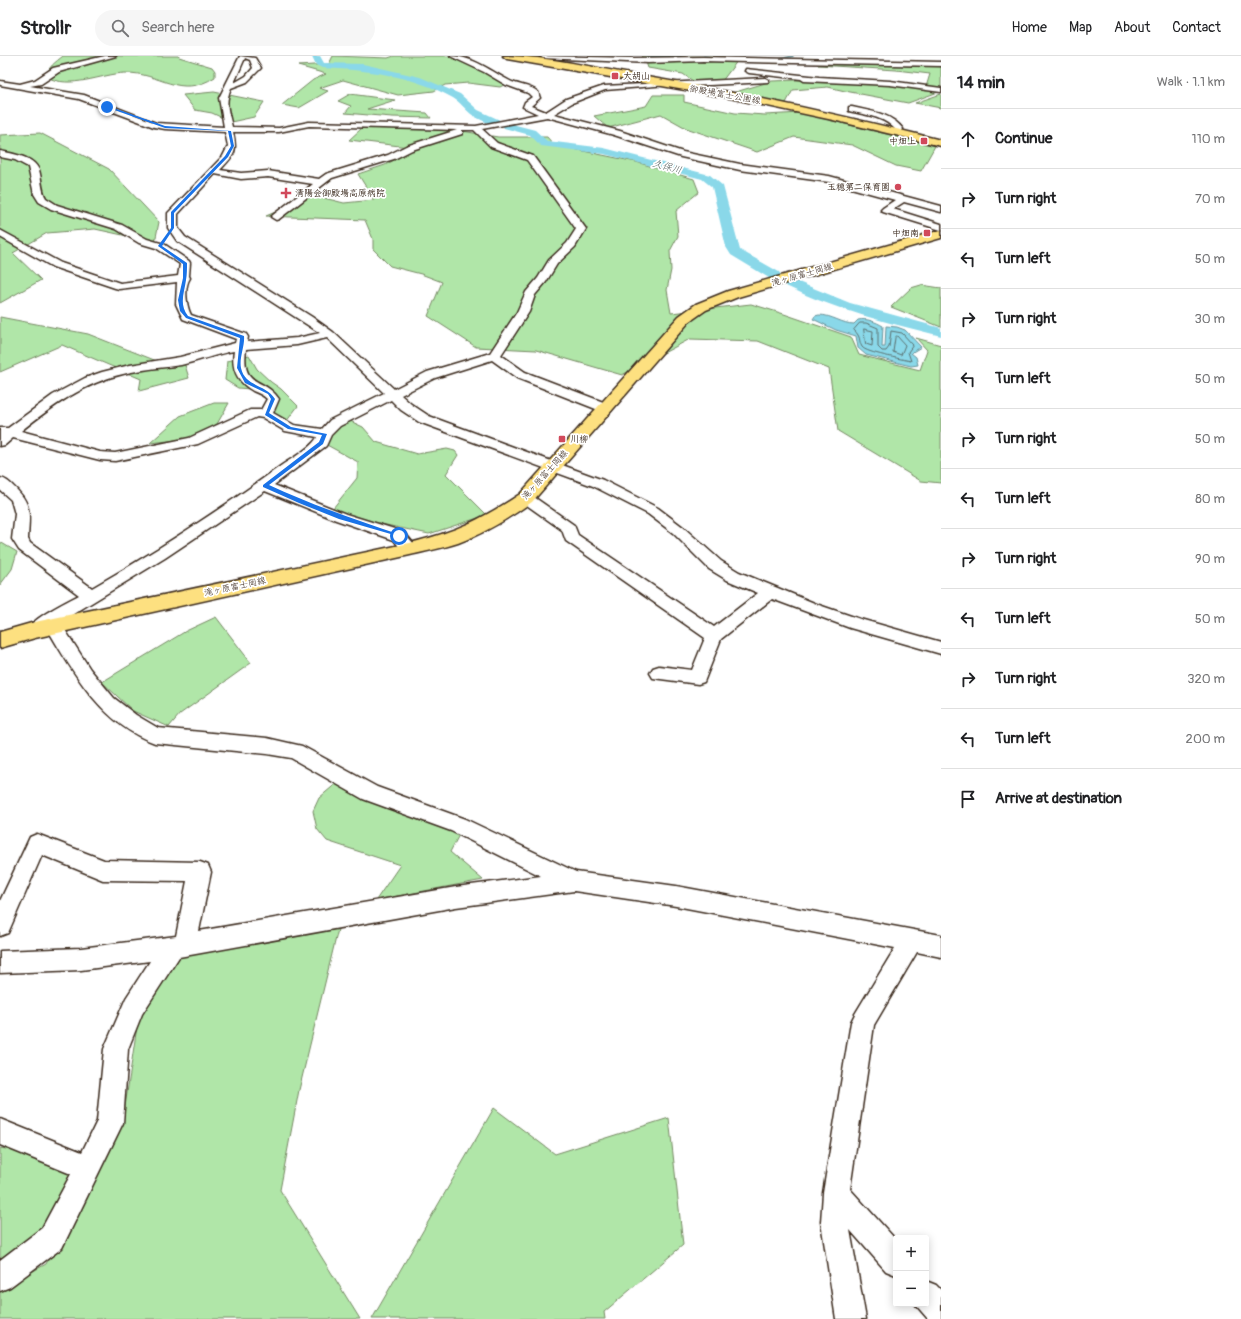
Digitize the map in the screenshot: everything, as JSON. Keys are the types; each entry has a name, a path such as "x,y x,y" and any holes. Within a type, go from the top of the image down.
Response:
{"main road":[{"name":"御殿場富士公園線","path":"507,56 668,84 809,111 941,144"},
{"name":"滝ヶ原富士岡線","path":"0,640 35,630 410,549 457,537 478,528 499,517 526,498 684,319 701,307 733,294 941,234"}],"street":[{"path":"19,87 38,82 56,70 113,56"},
{"path":"160,246 173,228 173,213 227,157 232,146 223,103 228,86 244,56 253,59 257,68 253,74 235,86 228,86"},
{"path":"453,56 487,70 509,83 535,94 536,98 528,104 527,108 547,116 617,133 667,151 688,156 740,167 829,179 941,209"},
{"path":"543,56 636,60 706,67"},
{"path":"932,56 939,64"},
{"path":"636,60 696,59 939,64"},
{"path":"909,71 939,64"},
{"path":"744,71 816,79"},
{"path":"0,83 81,97 165,127 230,131 279,130 308,124 406,125 472,128 547,116 569,101 604,88 622,86 816,79 830,75 846,74 886,74 890,83"},
{"path":"830,75 890,83 914,83 941,90"},
{"path":"852,109 886,119 899,129 897,132"},
{"path":"276,217 329,176 391,157 447,135 472,128"},
{"path":"35,630 58,614 92,596 136,569 265,486 322,443 325,434 335,423 431,375 494,356 523,312 530,294 554,262 571,244 581,229 530,158 494,145 472,128"},
{"path":"0,154 18,158 30,165 37,178 39,194 42,200 60,209 119,227 143,241 160,246 185,263 185,278 180,300 182,310 187,317 242,337 239,368 246,382 269,393 273,399 266,414"},
{"path":"213,170 241,176 268,174 321,182"},
{"path":"902,199 886,210 941,227"},
{"path":"173,228 181,239 308,319 329,334 406,407 424,419 598,483 653,511 678,530 715,565 733,576 813,609 856,624 941,648"},
{"path":"0,233 57,265 119,286 185,278"},
{"path":"3,435 78,386 122,370 180,361 241,346 283,343 318,338 329,334"},
{"path":"494,356 521,375 606,408"},
{"path":"3,435 100,456 115,457 193,441 255,413 266,414 290,428 325,434"},
{"path":"0,482 18,498 22,514 20,539 24,546 92,596"},
{"path":"265,486 335,515 399,536 410,549"},
{"path":"526,498 568,527 571,537 714,636"},
{"path":"659,673 698,677 714,636 771,592"},
{"path":"54,626 84,674 108,703 129,720 155,735 267,746 294,751 370,793 458,825 574,881"},
{"path":"0,926 37,843 103,870 200,872 179,946 134,1006 116,1049 110,1123 88,1168 52,1238 0,1277"},
{"path":"0,962 81,959 179,946 456,897 574,881 676,896 941,946"},
{"path":"851,1319 835,1222 836,1193 863,1022 912,940"},
{"path":"0,1132 88,1168"},
{"path":"836,1193 893,1258"},
{"path":"929,1298 941,1312"}],"green space":[{"path":"63,56 178,56 212,67 215,71 215,77 191,86 180,86 149,76 125,73 75,82 56,81 47,77 47,73 50,68"},
{"path":"333,56 388,58 394,56 450,56 508,83 500,87 468,83 445,85 434,91 398,95 343,80 319,88 328,91 299,108 282,105 313,80 326,74 298,66 329,64"},
{"path":"642,56 735,56 738,60 722,81 693,81 683,74 648,68 645,59"},
{"path":"835,62 910,66 941,65 941,91 908,103 828,87 793,90 786,103 729,94 772,81 798,80 824,80 926,87 930,74 896,70 818,65"},
{"path":"214,92 264,102 254,117 231,122 212,113 195,110 183,95"},
{"path":"350,94 395,100 367,109 427,113 431,118 392,117 345,113 351,106 338,101"},
{"path":"941,94 941,108 915,103"},
{"path":"653,95 684,95 684,102 735,113 765,115 801,113 935,146 921,171 896,166 852,145 794,137 757,152 686,128 661,114 608,128 594,116 646,106"},
{"path":"362,128 456,130 498,137 547,137 554,145 636,162 694,179 699,192 676,211 678,236 670,251 671,270 667,290 671,313 751,304 851,337 859,355 920,370 927,350 916,338 941,345 941,483 921,481 838,431 829,369 758,341 690,339 622,375 536,350 476,347 428,316 442,282 421,274 390,266 373,249 373,239 365,220 266,216 292,205 304,193 344,203 374,200 358,174 385,165 417,148 349,140"},
{"path":"40,133 109,169 159,222 155,242 95,229 47,233 13,253 41,280 0,303 0,135"},
{"path":"921,285 941,288 941,327 891,307 911,288"},
{"path":"0,317 88,334 167,365 185,365 189,378 139,391 141,379 62,345 0,372"},
{"path":"249,355 257,369 281,389 298,406 286,422 272,413 262,390 238,388 225,380 227,361"},
{"path":"214,403 229,403 217,424 195,438 150,443 180,416"},
{"path":"348,420 363,427 376,442 417,454 447,449 455,451 458,455 446,474 487,515 429,534 329,513 357,478 358,462 325,444 326,433"},
{"path":"0,542 17,552 12,569 0,585"},
{"path":"216,617 251,663 180,714 169,727 133,711 102,682 186,631"},
{"path":"338,782 460,833 450,852 483,880 376,900 400,865 327,841 317,829 313,811 319,798"},
{"path":"340,921 299,1090 280,1190 360,1319 0,1319 0,1289 46,1264 123,1120 139,1013 183,953"},
{"path":"494,1108 555,1154 669,1118 683,1245 604,1312 605,1319 372,1319"},
{"path":"0,1148 37,1154 80,1170 59,1224 0,1272"}],"water":[{"path":"815,316 828,316 850,324 854,324 858,320 865,320 883,326 882,347 885,347 886,326 897,327 905,330 921,347 911,353 916,357 918,365 911,366 866,355 858,348 856,336 836,330 813,319"}],"waterway":[{"name":"久保川","path":"316,56 319,63 322,65 363,67 417,79 457,96 475,112 499,123"},
{"path":"648,56 682,56"},
{"path":"704,56 719,58"},
{"path":"779,59 793,56"},
{"name":"久保川","path":"508,126 534,133 541,142 545,144 604,151 706,177 717,186 732,247 735,252 774,275"},
{"name":"久保川","path":"791,283 809,292 845,306 941,332"}],"place":[{"name":"大胡山","path":"615,76"},
{"name":"中畑上","path":"924,141"},
{"name":"玉穂第二保育園","path":"898,187"},
{"name":"清陽会御殿場高原病院","path":"286,193"},
{"name":"中畑南","path":"927,233"},
{"name":"川柳","path":"562,439"}],"route":[{"path":"107,107 165,127 230,131 232,146 227,157 220,162 173,213 173,228 160,246 185,263 185,278 180,300 182,310 187,317 242,337 239,368 246,382 269,393 273,399 266,414 290,428 325,434 322,443 265,486 301,502 341,517 399,536"}]}
